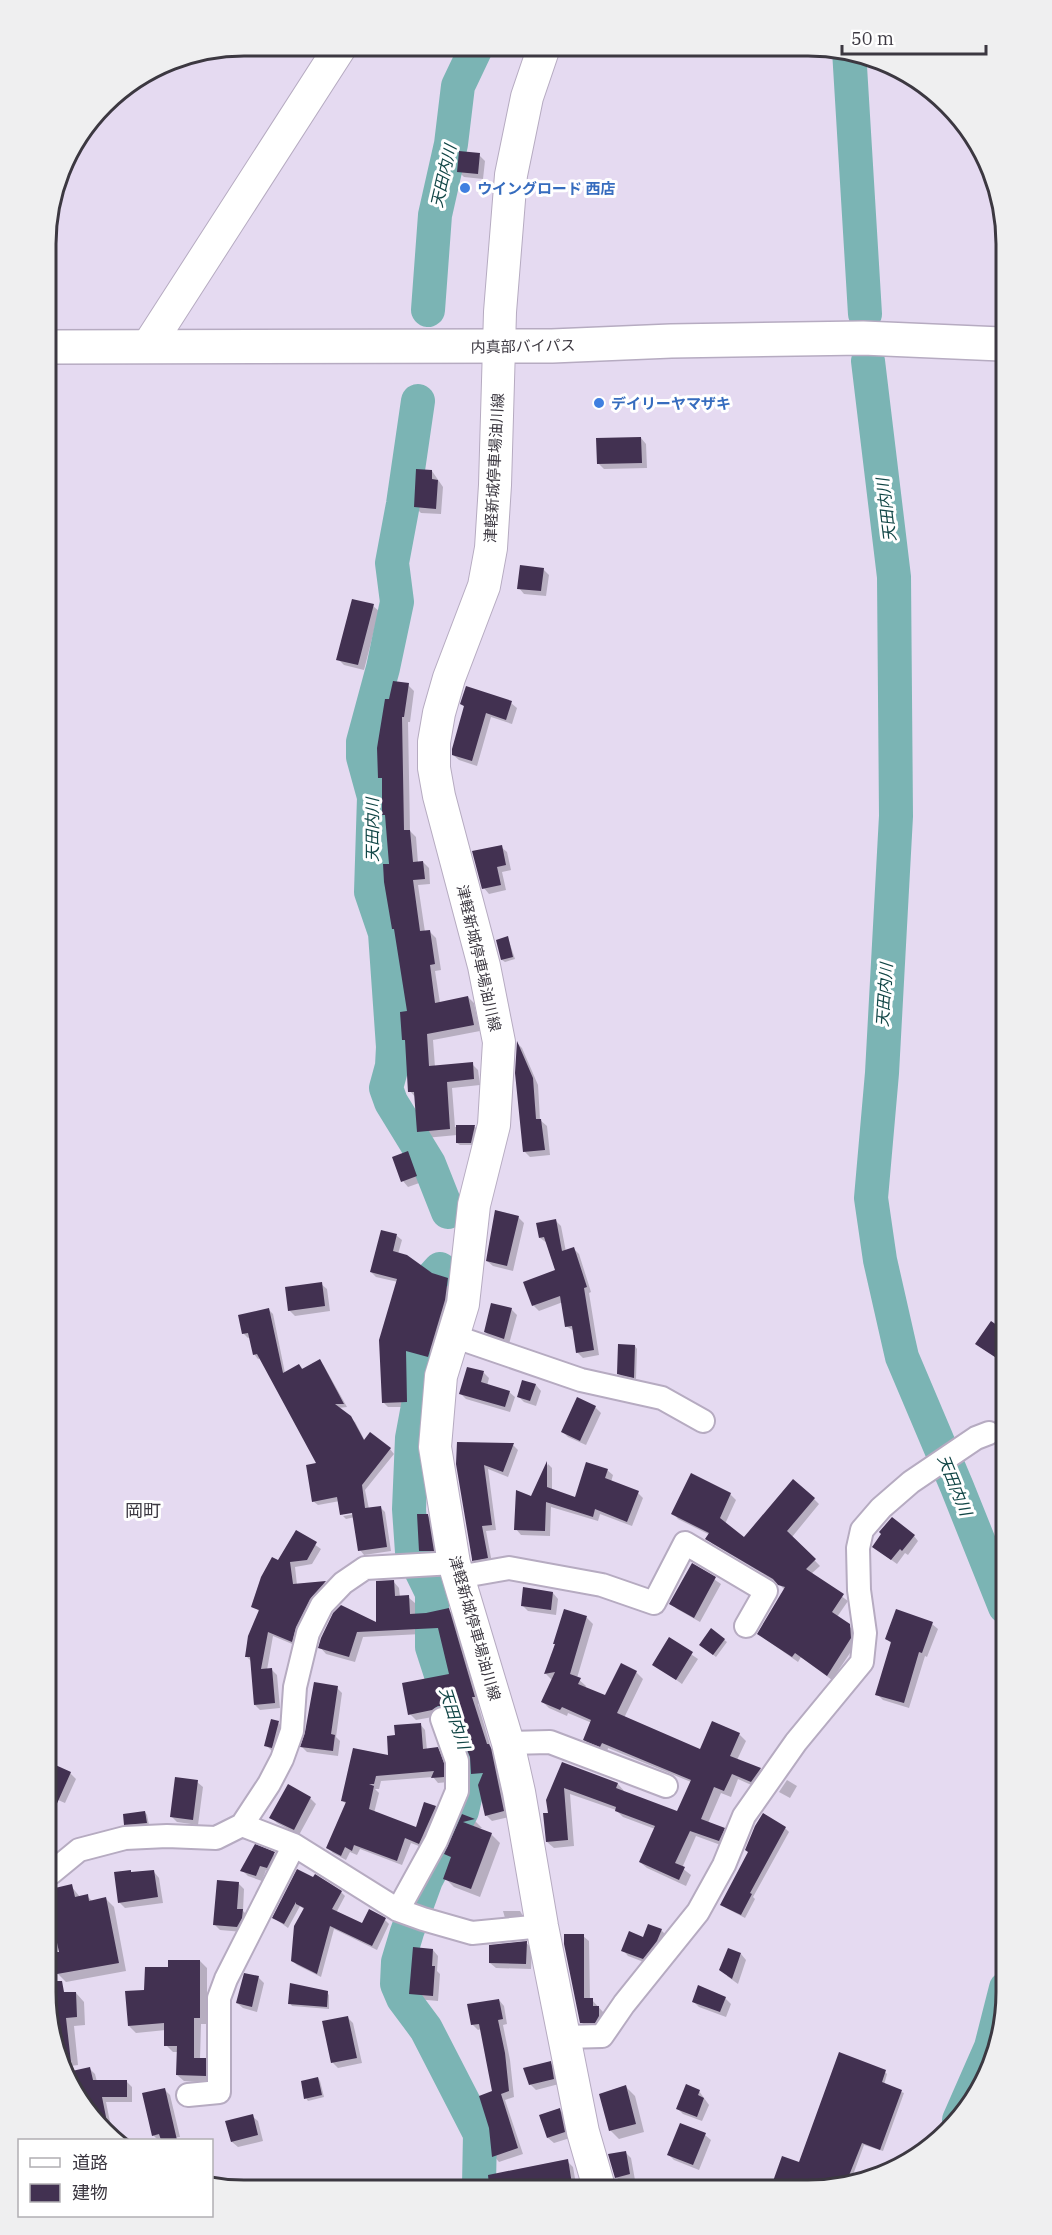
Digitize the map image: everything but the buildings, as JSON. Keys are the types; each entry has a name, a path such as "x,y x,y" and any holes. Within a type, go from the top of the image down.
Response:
{"highway":[{"name":"内真部バイパス","path":"56,347 331,348 863,339 996,344"}],"main road":[{"path":"148,346 335,56"},
{"name":"津軽新城停車場油川線","path":"541,56 527,97 511,175 499,346 491,548 484,586 449,678 434,742 434,768 439,796 484,966 499,1042 494,1125 474,1205 462,1304 441,1376 435,1447 456,1570 508,1743 519,1792 542,1926 583,2132 597,2180"}],"street":[{"path":"453,1336 581,1380 662,1398 704,1421"},
{"path":"565,2037 602,2036 624,2004 698,1912 724,1865 744,1816 796,1742 862,1662 865,1633 859,1590 858,1548 862,1530 881,1508 924,1473 976,1437 989,1432"},
{"path":"56,1869 79,1850 125,1838 167,1836 216,1838 242,1825 269,1784 289,1740 292,1731 295,1687 308,1633 322,1605 343,1583 365,1568 415,1564 456,1570 509,1568 602,1585 654,1603 685,1543 766,1591 746,1626"},
{"path":"409,1914 457,1791 457,1761 442,1719"},
{"path":"508,1743 550,1742 666,1786"},
{"path":"242,1825 294,1845 409,1914 472,1933 542,1926"},
{"path":"188,2095 219,2092 219,1998 226,1979 294,1845"}],"waterway":[{"name":"天田内川","path":"428,310 435,215 451,144 458,86 472,56"},
{"name":"天田内川","path":"850,60 865,314"},
{"name":"天田内川","path":"868,361 894,577 896,816 882,1073 871,1198 880,1260 902,1357 996,1584"},
{"name":"天田内川","path":"418,401 392,563 397,602 383,668 363,742 363,757 374,797 371,892 385,933 393,1047 392,1066 386,1088 391,1102 429,1164 448,1212"},
{"name":"天田内川","path":"440,1269 422,1289 409,1327 413,1357 421,1373 420,1395 412,1438 409,1509 412,1552 432,1593 432,1647 468,1758 468,1785 462,1811 426,1880 407,1932 398,1962 397,1984 403,1998 426,2029 480,2134 479,2180"}],"place":[{"name":"ウイングロード 西店","path":"465,188"},
{"name":"デイリーヤマザキ","path":"599,403"}],"district":[{"name":"岡町","path":"143,1510"}]}
